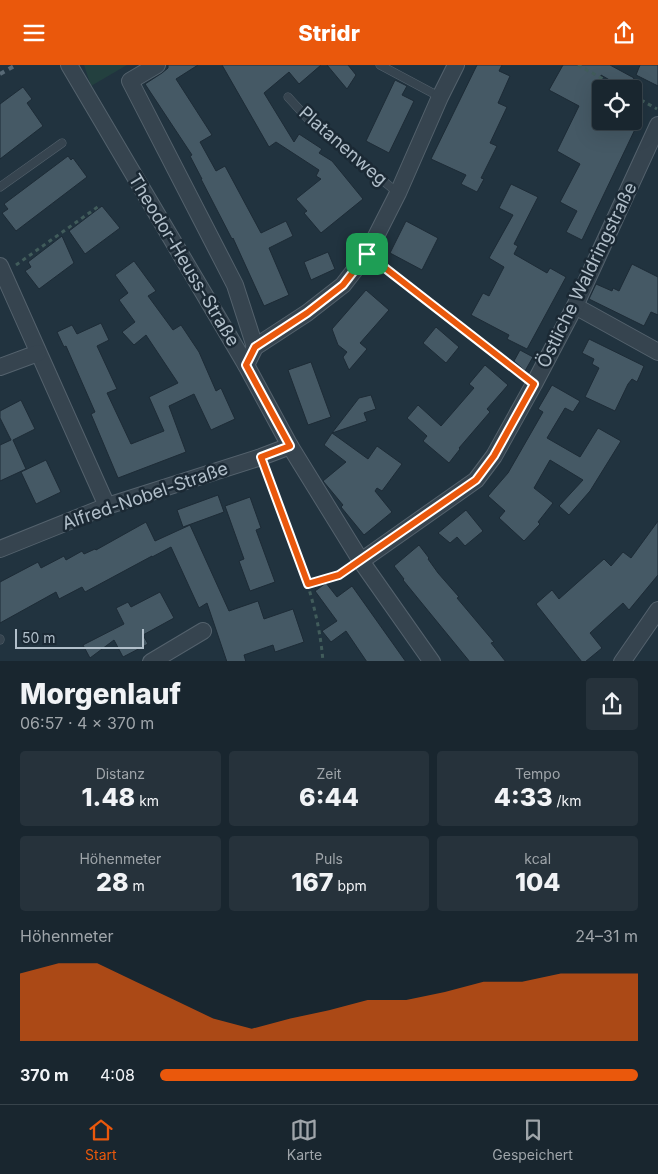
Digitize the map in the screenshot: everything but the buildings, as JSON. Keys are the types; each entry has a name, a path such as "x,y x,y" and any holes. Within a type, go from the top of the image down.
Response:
{"street":[{"name":"Theodor-Heuss-Straße","path":"69,65 246,365 290,446 361,561 432,661"},
{"name":"Theodor-Heuss-Straße","path":"157,65 130,81 235,285 255,347"},
{"name":"Platanenweg","path":"255,347 307,313 343,285 367,254 398,193 456,65"},
{"name":"Östliche Waldringstraße","path":"361,561 476,480 494,456 574,306 658,125"},
{"path":"1,269 107,506"},
{"path":"574,306 658,352"},
{"path":"246,365 255,347"},
{"path":"0,367 38,353"},
{"name":"Alfred-Nobel-Straße","path":"0,549 107,506 290,446"},
{"path":"622,661 652,632 658,610"},
{"path":"151,661 203,631"}],"lane":[{"path":"380,65 440,97"},
{"name":"Platanenweg","path":"288,97 309,120 398,193"},
{"path":"0,187 62,143"}],"path":[{"path":"578,65 605,80"},
{"path":"642,100 658,109"},
{"path":"1,269 20,264 99,206"},
{"path":"367,254 534,384"},
{"path":"261,457 308,584 321,638 323,661"},
{"path":"308,584 339,575 361,561"}],"green space":[{"path":"84,65 127,65 91,86"}],"railway":[{"path":"0,74 16,65"}],"route":[{"path":"367,254 534,384 494,456 476,480 339,575 308,584 261,457 290,446 246,365 255,347 307,313 343,285 367,254"}]}
